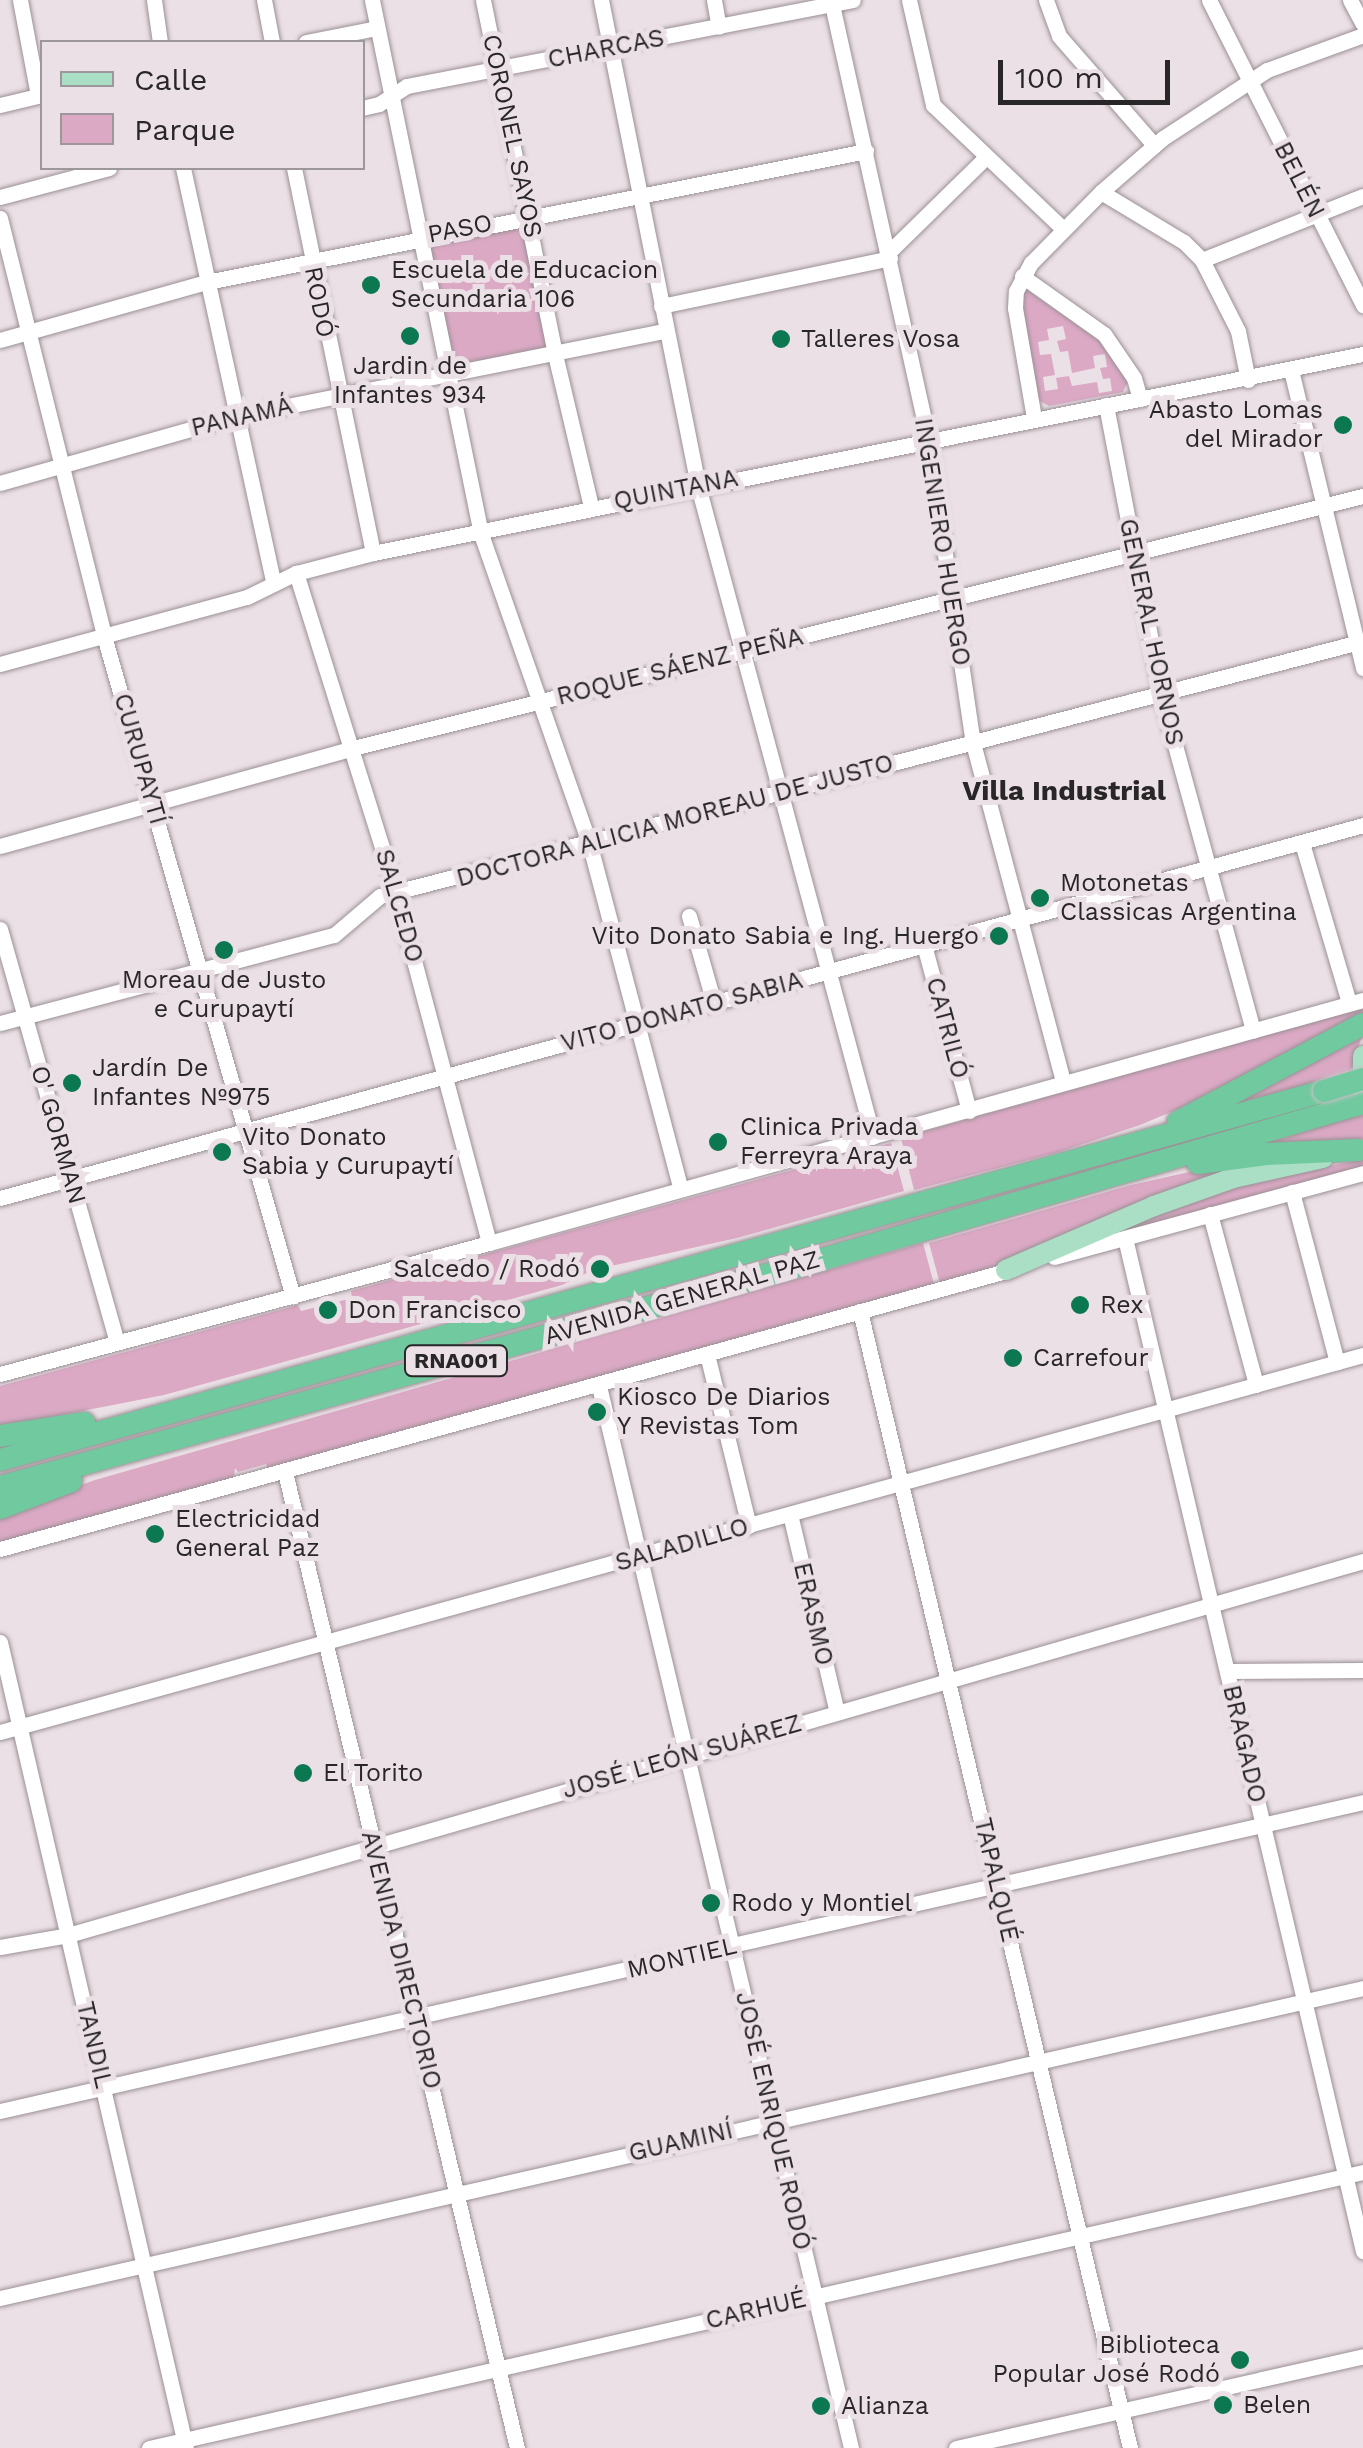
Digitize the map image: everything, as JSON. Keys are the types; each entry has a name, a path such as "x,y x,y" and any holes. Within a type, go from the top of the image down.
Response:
{"highway":[{"path":"1116,1163 1207,1108 1363,1024"},
{"name":"AVENIDA GENERAL PAZ","path":"0,1487 190,1435 1324,1102 1363,1080"},
{"name":"AVENIDA GENERAL PAZ","path":"1324,1102 1363,1103"},
{"path":"1116,1163 1361,1149"},
{"name":"AVENIDA GENERAL PAZ","path":"0,1460 171,1410 1116,1163"},
{"path":"0,1436 171,1410"},
{"path":"0,1508 190,1435"}],"main road":[{"path":"1363,1056 1363,1092"},
{"path":"1006,1270 1068,1240 1233,1178 1361,1149"}],"street":[{"path":"0,105 40,95 20,0"},
{"path":"154,0 160,40"},
{"path":"264,0 272,40"},
{"path":"372,0 480,534 588,842 681,1190"},
{"name":"CORONEL SAYOS","path":"484,0 554,350 591,506"},
{"path":"602,0 698,486 873,1137"},
{"path":"714,0 719,27"},
{"name":"CHARCAS","path":"365,107 407,86 853,0"},
{"path":"909,0 929,98 985,158 1063,228"},
{"path":"1046,0 1059,36 1154,145"},
{"name":"BELÉN","path":"1208,0 1363,306"},
{"path":"1350,0 1363,24"},
{"name":"INGENIERO HUERGO","path":"831,2 928,439 974,743 1063,1082"},
{"path":"316,40 377,28"},
{"path":"1034,418 1015,308 1022,276 1063,228 1154,145 1248,80 1363,35"},
{"name":"PASO","path":"0,340 207,282 866,151"},
{"path":"661,306 890,255 985,158"},
{"path":"0,197 101,170"},
{"path":"183,170 272,582"},
{"name":"RODÓ","path":"294,170 373,553"},
{"path":"1101,192 1184,242 1202,260 1238,330 1248,380"},
{"path":"1202,260 1363,196"},
{"name":"CURUPAYTÍ","path":"0,218 104,636 202,968 292,1297"},
{"path":"1022,276 1104,334 1134,378 1140,399"},
{"name":"PANAMÁ","path":"0,482 234,417 665,330"},
{"name":"QUINTANA","path":"0,664 247,597 296,573 373,553 480,534 591,506 1248,380 1363,354"},
{"path":"1291,370 1360,642 1363,668"},
{"name":"GENERAL HORNOS","path":"1106,405 1161,694 1252,1031"},
{"name":"ROQUE SÁENZ PEÑA","path":"0,846 353,748 540,703 741,648 952,602 1363,496"},
{"name":"SALCEDO","path":"296,573 396,893 489,1244"},
{"name":"DOCTORA ALICIA MOREAU DE JUSTO","path":"0,1023 334,934 374,898 1360,642"},
{"name":"VITO DONATO SABIA","path":"0,1198 1363,825"},
{"path":"0,1374 489,1244 1356,1002 1302,843"},
{"path":"689,916 714,1003"},
{"name":"O' GORMAN","path":"0,929 117,1342"},
{"name":"CATRILÓ","path":"924,945 970,1111"},
{"path":"0,1549 1363,1174"},
{"path":"1292,1192 1337,1362"},
{"path":"1210,1214 1256,1384"},
{"name":"BRAGADO","path":"1124,1238 1363,2250"},
{"name":"TAPALQUÉ","path":"860,1311 1130,2448"},
{"path":"707,1354 748,1526"},
{"name":"SALADILLO","path":"0,1732 1363,1355"},
{"name":"JOSÉ ENRIQUE RODÓ","path":"599,1386 851,2448"},
{"name":"AVENIDA DIRECTORIO","path":"285,1472 517,2448"},
{"name":"ERASMO","path":"790,1514 837,1713"},
{"name":"JOSÉ LEÓN SUÁREZ","path":"0,1946 68,1935 1363,1561"},
{"name":"TANDIL","path":"0,1642 185,2444"},
{"path":"1227,1671 1363,1670"},
{"name":"MONTIEL","path":"0,2111 1363,1802"},
{"name":"GUAMINÍ","path":"0,2298 1363,1988"},
{"name":"CARHUÉ","path":"148,2448 185,2444 498,2368 1363,2172"},
{"path":"956,2448 1363,2356"}],"green space":[{"path":"525,225 548,347 451,366 426,253 431,241"},
{"path":"1026,289 1104,344 1128,381 1123,392 1049,406 1036,399 1018,301","holes":["1063,326 1066,339 1057,341 1060,352 1068,351 1072,373 1095,368 1093,356 1105,354 1107,367 1100,368 1103,379 1110,378 1112,391 1099,393 1097,382 1072,386 1069,376 1056,378 1058,389 1045,391 1043,377 1055,375 1051,354 1040,355 1038,342 1049,340 1047,329"]},
{"path":"1363,1007 1363,1018 1209,1096 1140,1125 1059,1152 914,1190 901,1138"},
{"path":"1363,1033 1350,1073 1224,1107"},
{"path":"1363,1115 1363,1139 1248,1150 1334,1122"},
{"path":"891,1143 904,1191 737,1238 593,1270 562,1285 164,1395 0,1427 0,1386 298,1305 301,1311 352,1298 351,1291"},
{"path":"1298,1155 940,1284 929,1243 1131,1185 1216,1166"},
{"path":"1363,1160 1363,1167 1100,1238 1144,1216 1254,1179"},
{"path":"923,1243 934,1284 268,1469 266,1464 238,1472 235,1468 234,1478 0,1543 0,1514 95,1480"}],"place":[{"name":"Escuela de Educacion Secundaria 106","path":"371,285"},
{"name":"Jardin de Infantes 934","path":"410,336"},
{"name":"Talleres Vosa","path":"781,339"},
{"name":"Abasto Lomas del Mirador","path":"1343,425"},
{"name":"Motonetas Classicas Argentina","path":"1040,898"},
{"name":"Vito Donato Sabia e Ing. Huergo","path":"999,936"},
{"name":"Moreau de Justo e Curupaytí","path":"224,950"},
{"name":"Jardín De Infantes Nº975","path":"72,1083"},
{"name":"Clinica Privada Ferreyra Araya","path":"718,1142"},
{"name":"Vito Donato Sabia y Curupaytí","path":"222,1152"},
{"name":"Salcedo / Rodó","path":"600,1269"},
{"name":"Rex","path":"1080,1305"},
{"name":"Don Francisco","path":"328,1310"},
{"name":"Carrefour","path":"1013,1358"},
{"name":"Kiosco De Diarios Y Revistas Tom","path":"597,1412"},
{"name":"Electricidad General Paz","path":"155,1534"},
{"name":"El Torito","path":"303,1773"},
{"name":"Rodo y Montiel","path":"711,1903"},
{"name":"Biblioteca Popular José Rodó","path":"1240,2360"},
{"name":"Belen","path":"1223,2405"},
{"name":"Alianza","path":"821,2406"}],"district":[{"name":"Villa Industrial","path":"1064,791"}]}
